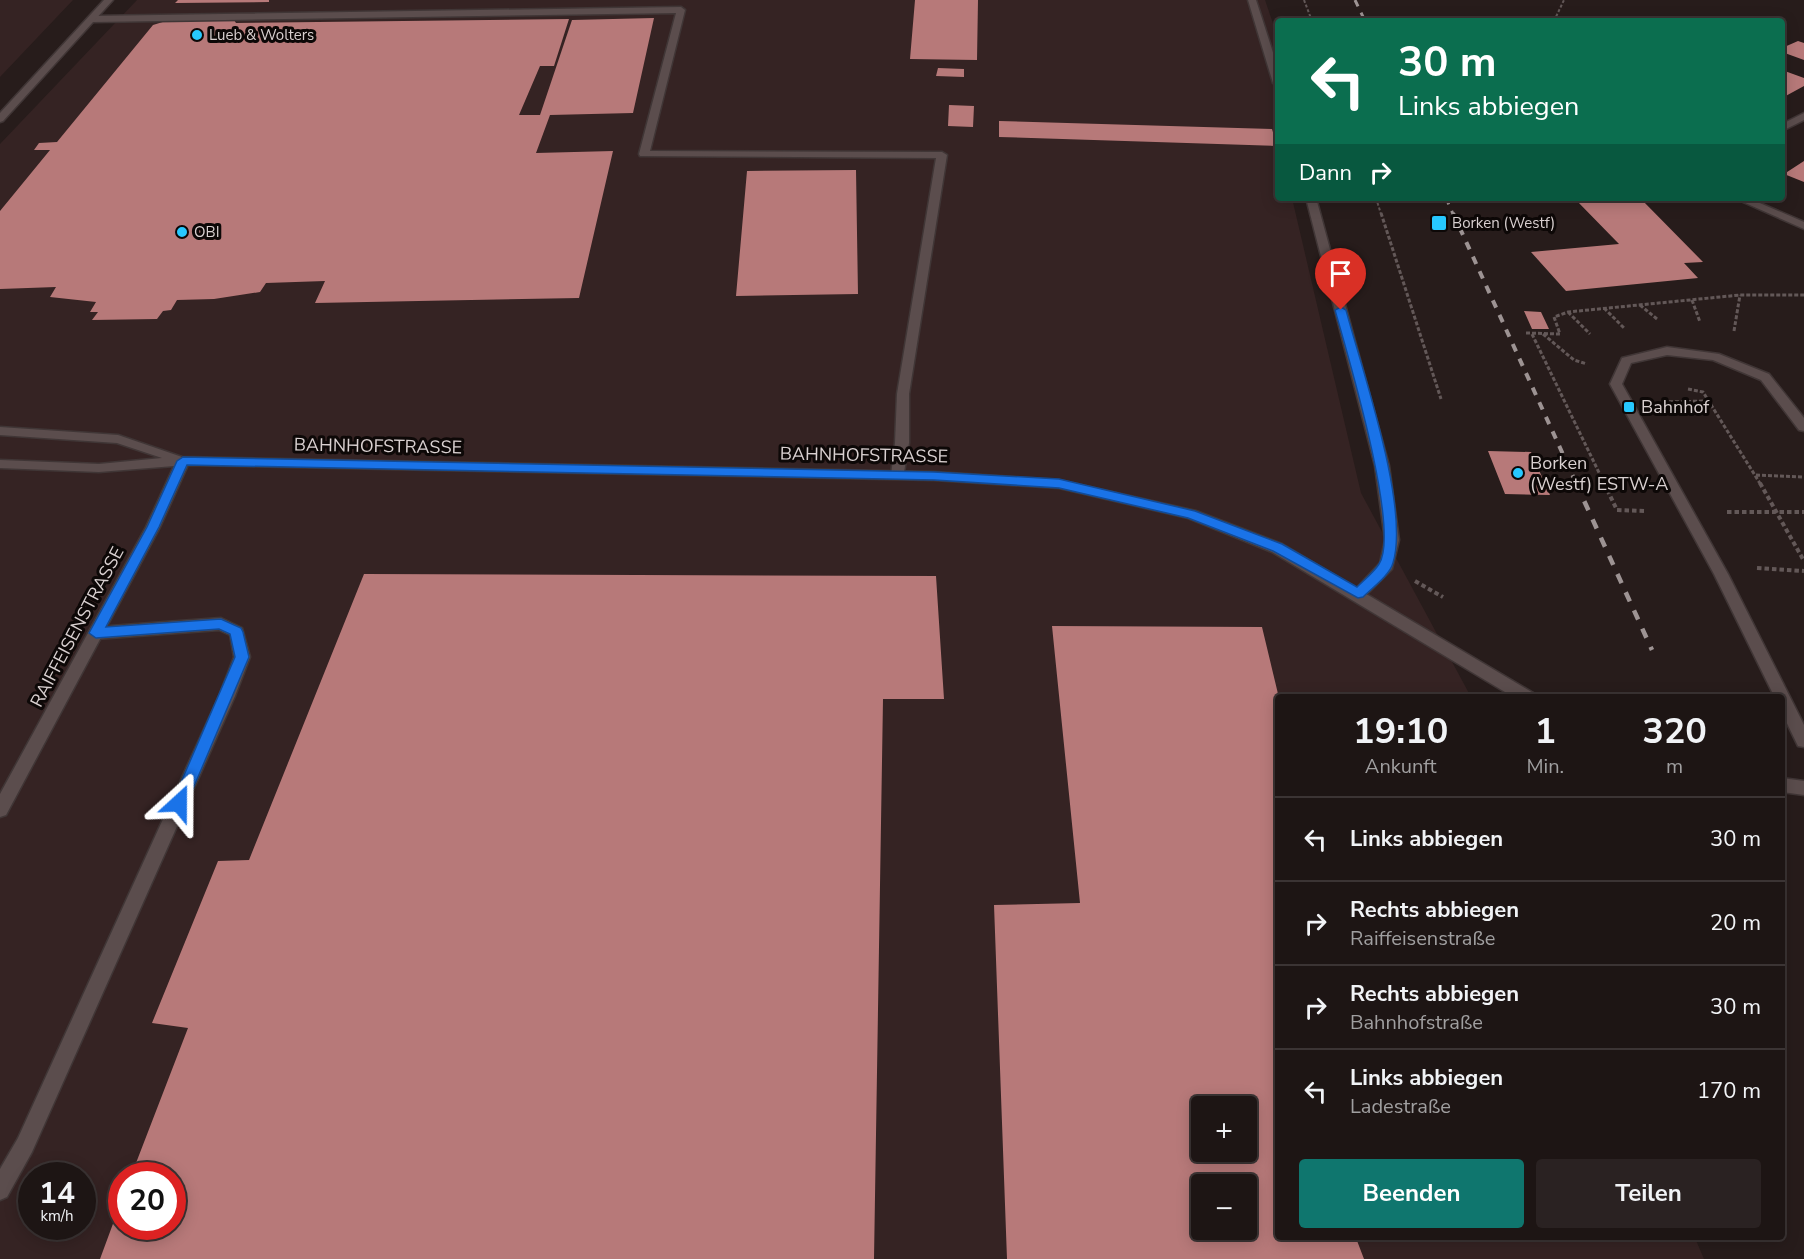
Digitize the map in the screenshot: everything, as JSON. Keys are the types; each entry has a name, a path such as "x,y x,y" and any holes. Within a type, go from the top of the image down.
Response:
{"street":[{"path":"0,119 110,0"},
{"path":"1252,0 1275,73"},
{"path":"93,19 681,10 644,154 942,155 903,394 902,442 898,475"},
{"path":"1785,126 1804,116"},
{"path":"1312,201 1382,466 1392,540 1386,565 1358,594"},
{"path":"1745,201 1804,226"},
{"path":"1781,694 1721,574 1616,384 1626,361 1667,351 1715,357 1765,377 1804,427"},
{"path":"0,431 118,439 183,461"},
{"path":"0,464 99,468 183,461"},
{"name":"BAHNHOFSTRASSE","path":"183,461 898,475 1059,483 1191,514 1277,548 1358,594 1522,694"},
{"name":"RAIFFEISENSTRASSE","path":"0,810 153,527 183,461"},
{"path":"0,1190 30,1135 227,696 242,657 237,632 221,624 96,633"},
{"path":"1785,703 1804,741"},
{"path":"1785,785 1804,788"}],"path":[{"path":"1304,0 1311,18"},
{"path":"1555,18 1564,0"},
{"path":"1377,201 1440,399"},
{"path":"1526,333 1560,334 1554,317 1568,312 1740,295 1804,295"},
{"path":"1692,300 1701,326"},
{"path":"1638,304 1662,322"},
{"path":"1604,308 1625,328"},
{"path":"1568,312 1590,334"},
{"path":"1543,334 1575,360 1619,373"},
{"path":"1682,388 1703,392 1756,475 1804,561"},
{"path":"1660,402 1708,401"},
{"path":"1756,475 1804,477"},
{"path":"1753,568 1804,571"}],"shaded area":[{"path":"0,0 73,0 0,77"},
{"path":"137,0 1265,0 1275,29 1275,201 1293,201 1361,493 1469,694 1275,694 1275,1240 1696,1240 1704,1259 0,1259 0,144"}],"building":[{"path":"178,0 269,0 269,2 175,3"},
{"path":"915,0 978,0 977,60 910,59"},
{"path":"654,18 633,113 550,115 536,153 613,151 579,298 315,303 325,281 266,283 260,292 214,299 177,300 171,310 163,311 157,319 92,320 98,312 90,312 96,302 50,297 56,287 0,289 0,211 50,150 34,150 39,143 57,142 153,25 166,21 234,20 236,23 569,19 554,66 540,66 519,115 540,115 572,20"},
{"path":"1798,41 1804,43 1804,60 1785,53 1785,47"},
{"path":"938,68 964,69 964,77 936,76"},
{"path":"1785,71 1804,78 1804,86 1785,96"},
{"path":"949,105 974,106 973,127 948,126"},
{"path":"999,121 1272,129 1275,146 999,137"},
{"path":"1804,161 1804,182 1785,173"},
{"path":"856,170 858,294 736,296 747,171"},
{"path":"1577,201 1643,201 1703,262 1684,263 1698,278 1566,291 1531,252 1619,244"},
{"path":"1524,311 1541,312 1549,329 1532,329"},
{"name":"Borken (Westf) ESTW-A","path":"1488,451 1531,452 1550,495 1505,494"},
{"path":"364,574 936,576 944,699 883,699 874,1259 100,1259 108,1237 108,1240 186,1240 186,1162 136,1162 188,1028 152,1023 218,861 249,860"},
{"path":"1052,626 1262,627 1278,694 1275,694 1275,1240 1357,1240 1364,1259 1007,1259 994,905 1080,903"}],"railway":[{"path":"1355,0 1364,18"},
{"path":"1447,201 1453,214"},
{"path":"1453,213 1577,485"},
{"path":"1576,483 1652,650"}],"place":[{"name":"Lueb & Wolters","path":"197,35"},
{"name":"Borken (Westf)","path":"1439,223"},
{"name":"OBI","path":"182,232"},
{"name":"Bahnhof","path":"1629,407"},
{"name":"Borken (Westf) ESTW-A","path":"1518,473"}],"route":[{"path":"179,803 242,657 237,632 221,624 96,633 153,527 183,461 934,476 1059,483 1191,514 1277,548 1358,594 1386,565 1392,540 1382,466 1341,310"}]}
